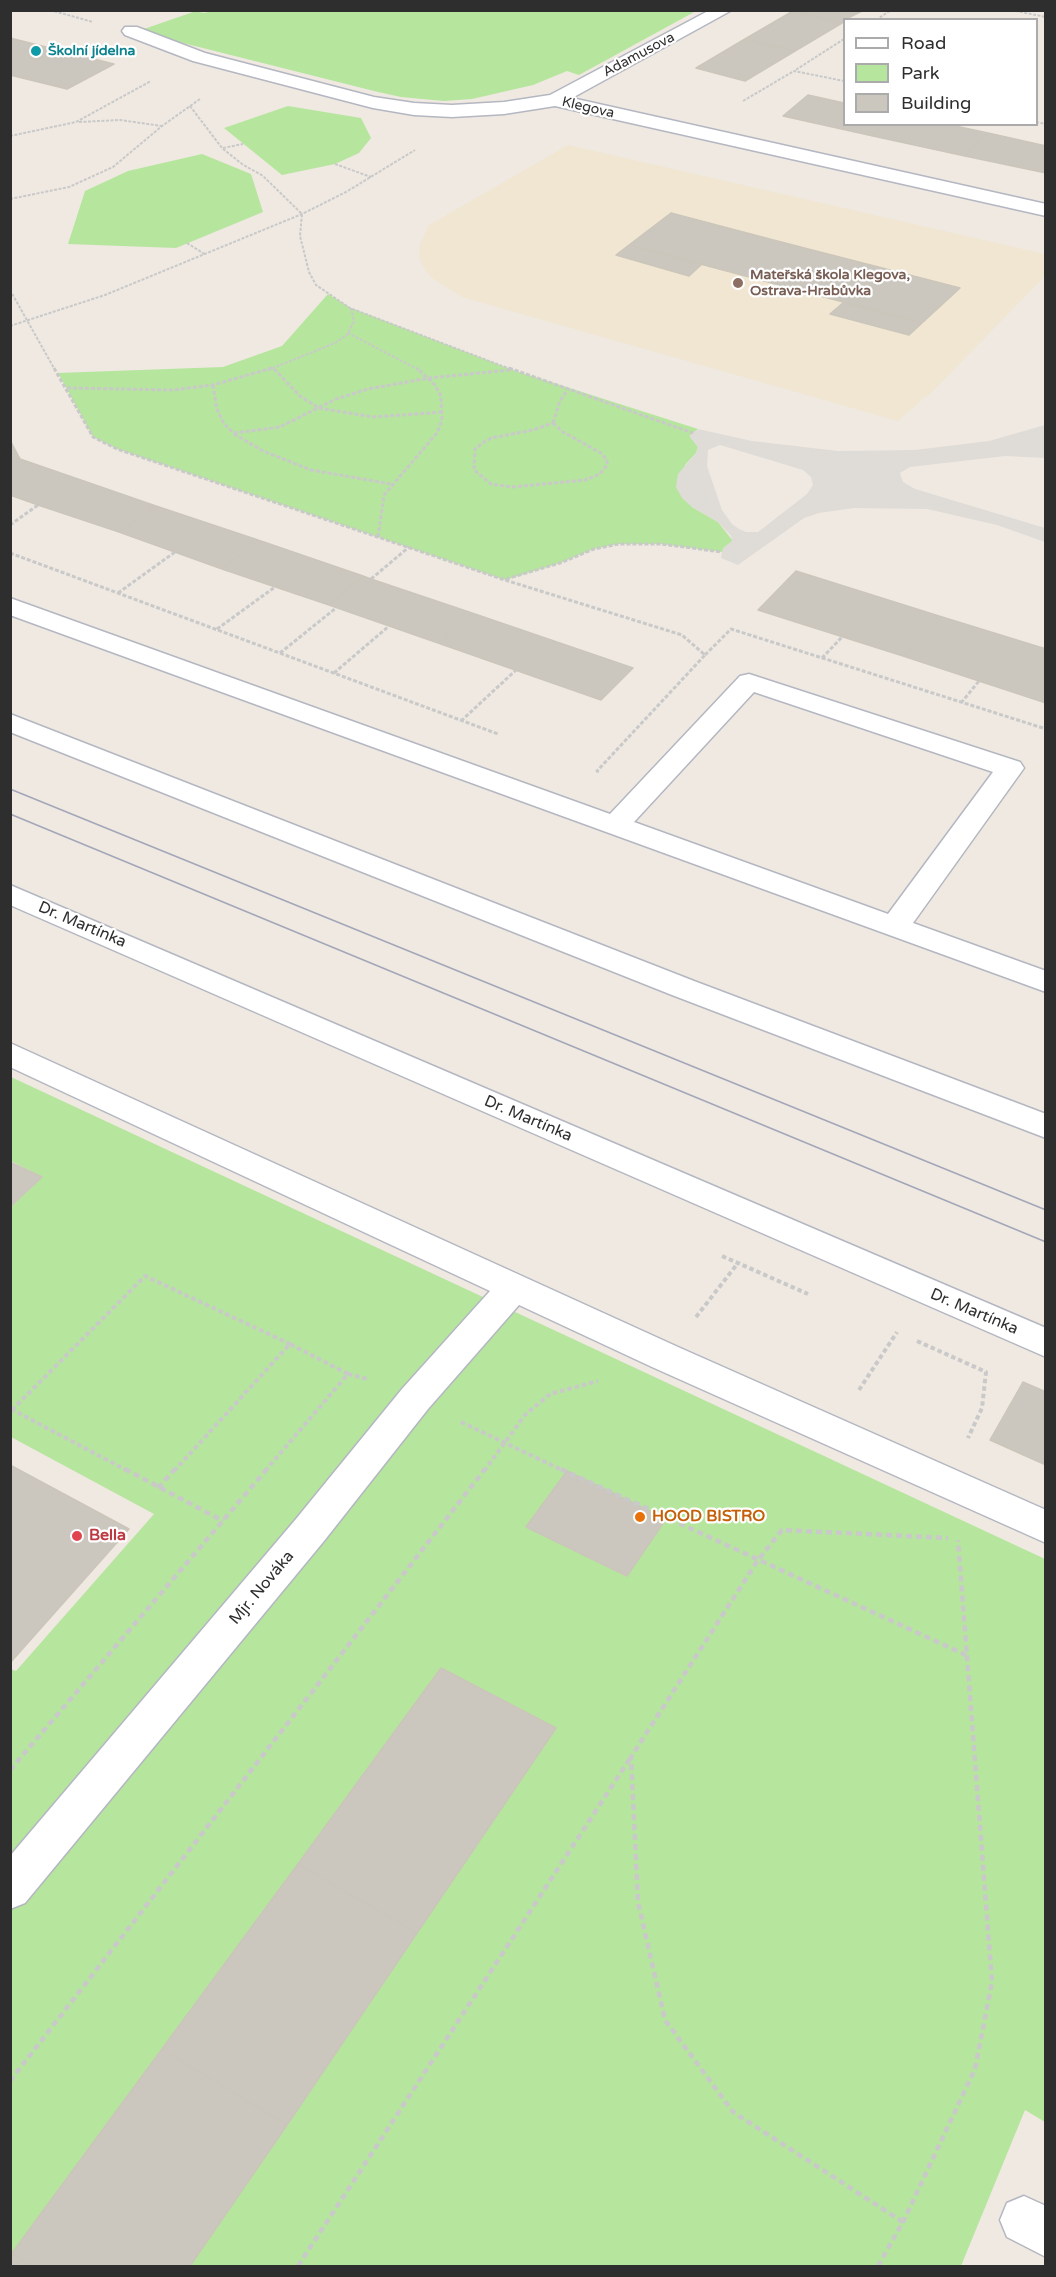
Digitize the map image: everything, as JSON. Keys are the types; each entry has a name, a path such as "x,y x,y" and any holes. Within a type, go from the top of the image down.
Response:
{"street":[{"name":"Adamusova","path":"555,100 724,10"},
{"name":"Klegova","path":"131,31 199,57 394,106 433,110 479,110 555,100 1046,210"},
{"path":"10,606 1046,982"},
{"path":"615,825 749,682 1011,768 894,927"},
{"path":"10,722 683,988 1046,1127"},
{"name":"Dr. Martínka","path":"10,894 1046,1343"},
{"path":"10,1054 665,1357 1046,1527"},
{"name":"Mjr. Nováka","path":"10,1889 310,1530 415,1399 514,1287"}],"path":[{"path":"1011,10 1046,17"},
{"path":"743,100 843,40"},
{"path":"76,122 199,57"},
{"path":"10,199 61,190 113,168 162,126 241,68"},
{"path":"794,71 843,81"},
{"path":"190,106 222,148 242,164 263,176 302,214"},
{"path":"10,326 29,322 206,255 302,214 372,177 479,110"},
{"path":"10,136 76,122 131,121 162,126"},
{"path":"222,148 243,144"},
{"path":"234,168 242,164"},
{"path":"335,164 372,177"},
{"path":"302,214 300,236 309,272 316,285 351,308 513,370 693,433"},
{"path":"187,243 206,255"},
{"path":"10,290 93,437 117,449 505,580 682,635 705,655 597,771"},
{"path":"66,388 173,390 213,385 273,369 335,343 348,333 354,321 351,308"},
{"path":"348,333 416,367 429,378 441,396 443,412 437,433 417,459 391,484 384,495 378,537"},
{"path":"273,369 301,397 319,408 373,417 443,412"},
{"path":"234,433 280,427 319,408 368,389 429,378 513,370"},
{"path":"213,385 217,409 224,424 263,452 311,470 391,484"},
{"path":"553,423 560,401 568,389"},
{"path":"553,423 563,432 601,453 607,460 604,470 595,477 525,487 492,484 474,470 475,449 490,438 533,430 553,423"},
{"path":"10,525 38,505"},
{"path":"505,580 560,563 594,549 619,544 661,544 722,552"},
{"path":"371,579 409,547"},
{"path":"118,593 175,552"},
{"path":"10,553 503,736"},
{"path":"217,629 275,587"},
{"path":"279,653 336,608"},
{"path":"334,673 389,626"},
{"path":"822,658 842,637"},
{"path":"461,721 516,670"},
{"path":"961,703 979,681"},
{"path":"586,767 650,789"},
{"path":"10,2081 505,1444 525,1415 550,1394 606,1379 665,1357 738,1263"},
{"path":"223,1521 11,1409 145,1276 290,1344 348,1374 387,1385 505,1444 966,1655"},
{"path":"855,1396 897,1332"},
{"path":"158,1488 290,1344"},
{"path":"964,1445 982,1408 986,1372"},
{"path":"10,1770 348,1374"},
{"path":"878,2266 903,2222 975,2069 992,1982 958,1539 985,1499"},
{"path":"298,2266 758,1560 782,1530 958,1539"},
{"path":"631,1757 638,1902 665,2020 733,2112 903,2222"}],"shaded area":[{"name":"Mateřská škola Klegova, Ostrava-Hrabůvka","path":"568,145 1045,254 1046,275 928,396 898,421 462,297 432,278 419,257 420,244 429,225"},
{"path":"1045,425 1045,458 1005,456 910,467 900,473 903,482 915,489 1045,528 1045,542 997,525 927,509 854,508 819,513 804,518 738,565 721,558 723,548 732,541 731,536 718,522 692,507 682,498 676,487 678,474 696,453 698,447 689,436 698,429 752,441 838,451 915,450 989,441","holes":["720,445 803,470 811,477 813,485 807,494 758,532 746,532 732,524 722,510 707,466 708,450"]}],"green space":[{"path":"196,11 203,13 215,11 696,11 579,75 567,71 533,85 472,99 444,101 401,97 378,92 171,40 144,29"},
{"path":"288,106 361,118 371,138 359,153 335,164 282,175 224,128"},
{"path":"202,154 251,174 263,212 176,248 68,244 85,191 128,171"},
{"path":"328,294 351,308 513,370 698,429 690,436 698,447 696,453 685,465 692,507 718,522 733,541 722,552 661,544 618,544 594,549 560,563 505,580 117,449 93,437 58,373 223,367 282,346"},
{"path":"11,1077 1045,1559 1045,2122 1025,2110 961,2266 11,2266 10,1669 16,1671 154,1514 11,1437 11,1207 42,1177 11,1161"}],"building":[{"path":"864,10 843,18 842,23 793,11"},
{"path":"793,11 842,23 795,51 745,39"},
{"name":"Školní jídelna","path":"10,38 114,64 67,89 10,75"},
{"path":"745,39 795,51 745,81 696,68"},
{"path":"808,95 843,103 843,126 884,126 873,136 783,116"},
{"path":"884,126 955,126 988,133 965,156 873,136"},
{"path":"988,133 1046,146 1046,173 965,156"},
{"path":"671,213 960,288 922,323 629,245"},
{"path":"629,245 702,264 689,276 616,255"},
{"path":"844,302 922,323 909,335 830,314"},
{"path":"10,440 20,459 10,460"},
{"path":"20,459 156,506 119,532 38,505 10,495 10,460"},
{"path":"156,506 258,540 222,569 119,532"},
{"path":"258,540 363,576 329,605 222,569"},
{"path":"796,571 939,616 903,656 758,610"},
{"path":"363,576 472,613 438,643 329,605"},
{"path":"472,613 633,668 601,700 438,643"},
{"path":"939,616 1046,649 1046,703 903,656"},
{"path":"10,1162 42,1177 10,1207"},
{"path":"1023,1382 1046,1392 1046,1465 990,1440"},
{"path":"10,1465 129,1529 10,1663"},
{"path":"567,1471 666,1519 627,1576 526,1527"},
{"path":"441,1668 556,1728 417,1933 298,1864"},
{"path":"298,1864 417,1933 287,2125 162,2049"},
{"path":"162,2049 287,2125 190,2266 31,2266 12,2253"},
{"path":"12,2253 31,2266 10,2266"}],"tram line":[{"path":"10,789 1046,1210"},
{"path":"10,814 1046,1242"}],"place":[{"name":"Školní jídelna","path":"36,51"},
{"name":"Mateřská škola Klegova, Ostrava-Hrabůvka","path":"738,283"},
{"name":"HOOD BISTRO","path":"640,1517"},
{"name":"Bella","path":"77,1536"}]}
